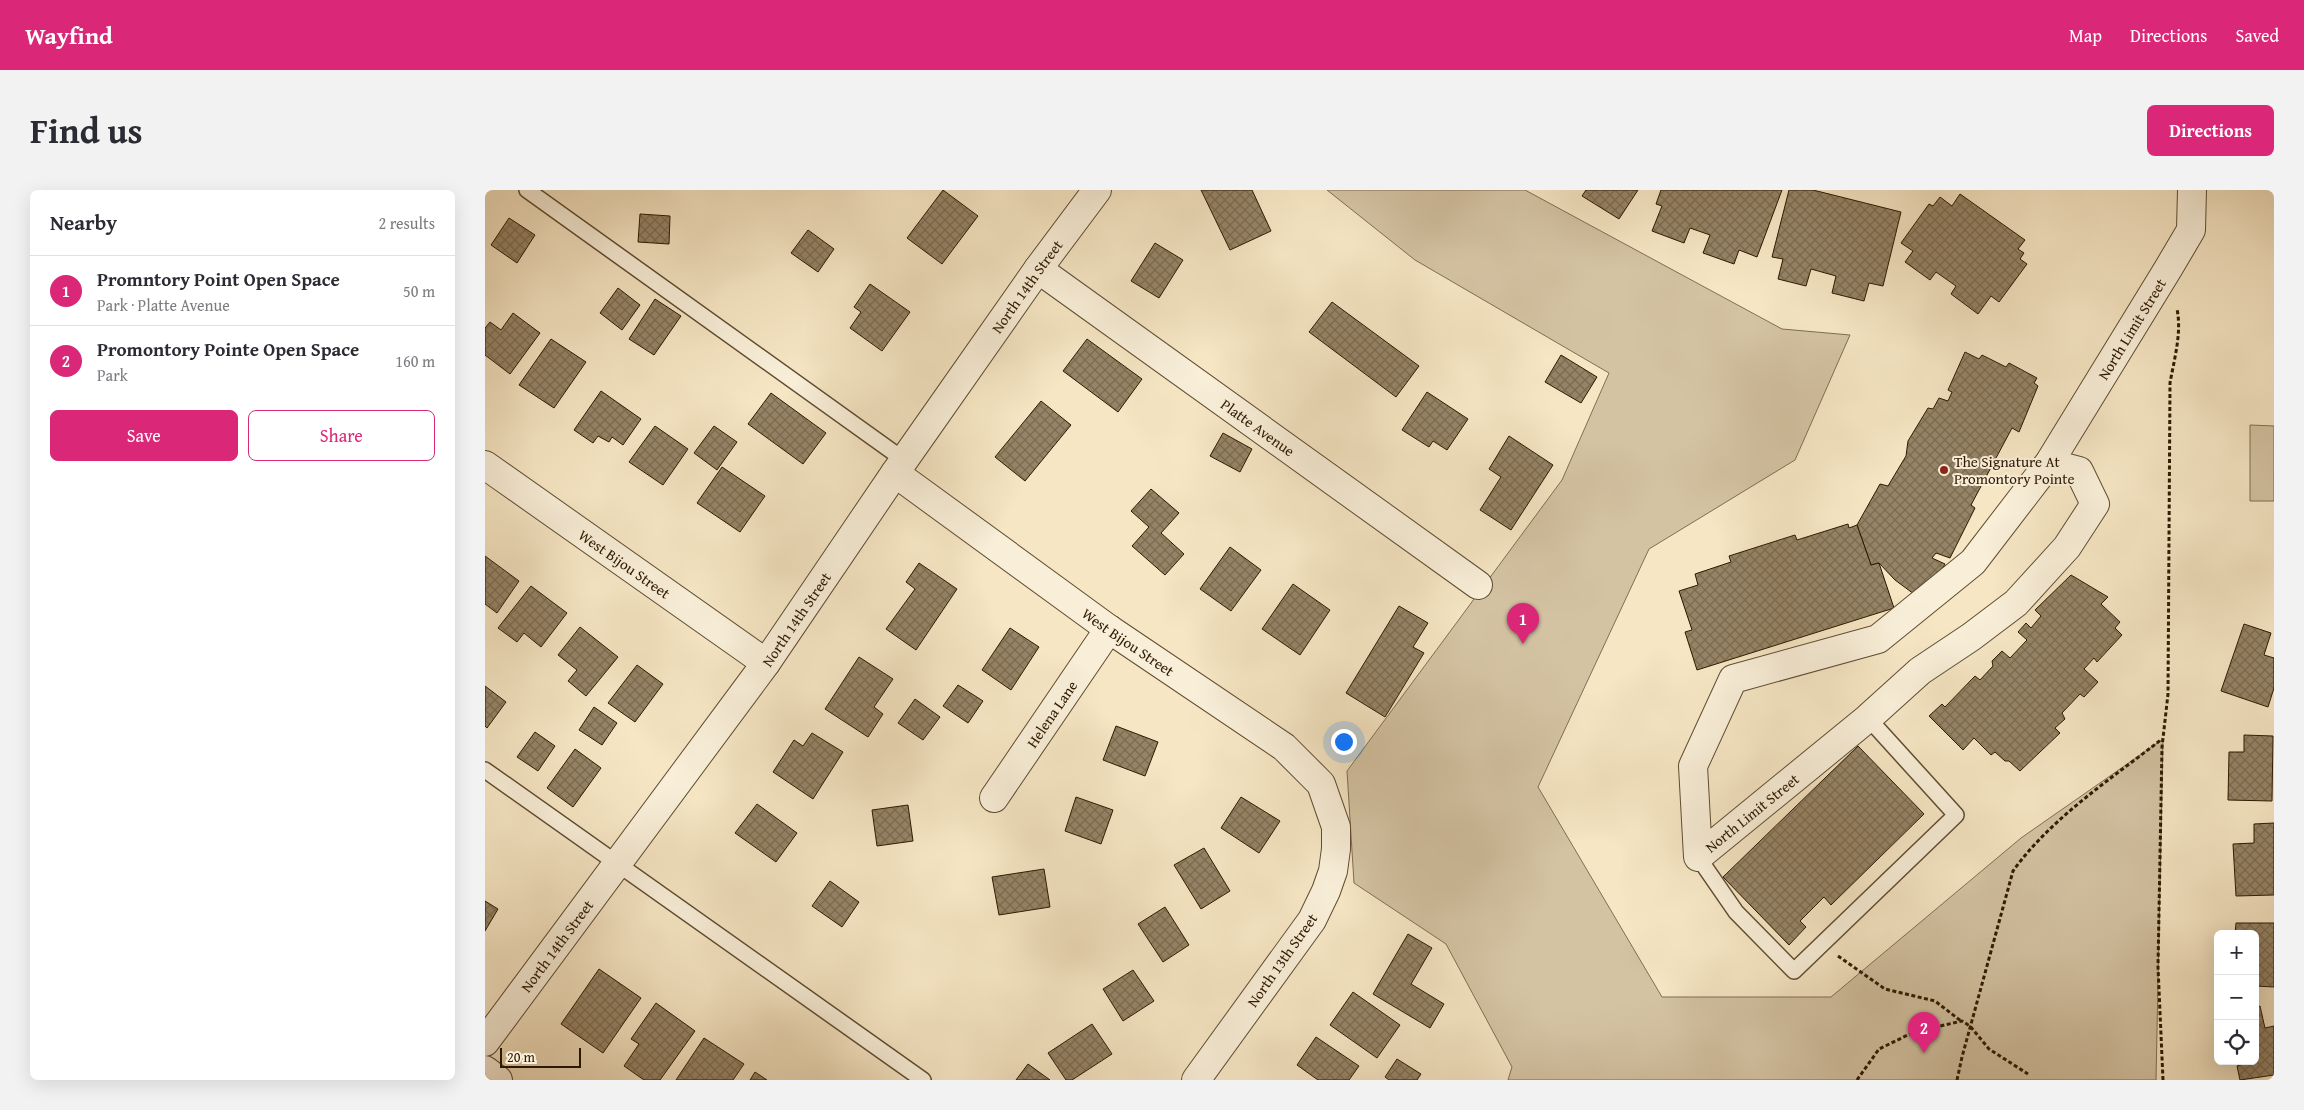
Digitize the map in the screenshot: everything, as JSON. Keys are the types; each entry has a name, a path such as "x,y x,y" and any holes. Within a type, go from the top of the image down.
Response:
{"street":[{"name":"North 14th Street","path":"485,1042 765,663 899,467 1038,269 1097,190"},
{"name":"North Limit Street","path":"1699,856 1693,766 1733,679 1878,639 1973,562 2049,463 2191,230 2192,190"},
{"name":"Platte Avenue","path":"1038,269 1477,585"},
{"name":"North Limit Street","path":"1699,856 1868,718 1920,670 1971,638 2016,603 2067,547 2095,504 2079,471 2049,463"},
{"name":"West Bijou Street","path":"485,465 765,663"},
{"name":"West Bijou Street","path":"899,467 1109,629 1284,747 1321,784 1336,827"},
{"name":"Helena Lane","path":"994,798 1109,629"},
{"name":"North 13th Street","path":"1197,1080 1312,920 1333,871 1336,827"},
{"path":"485,1070 499,1080"}],"lane":[{"path":"527,190 899,467"},
{"path":"1699,856 1736,912 1794,971 1956,815 1868,718"},
{"path":"485,770 923,1080"}],"path":[{"path":"2163,1080 2158,967 2163,739 2168,694 2170,384 2179,317 2168,269"},
{"path":"1957,1080 2013,871 2027,852 2063,818 2163,739"},
{"path":"1822,944 1885,989 1935,1001 1970,1026 1989,1048 2028,1074"},
{"path":"1857,1080 1879,1048 1914,1032 1961,1021"}],"shaded area":[{"path":"1327,190 1525,190 1782,329 1850,335 1795,460 1649,549 1538,787 1662,997 1831,997 2021,838 2163,739 2156,1080 1508,1080 1512,1067 1446,944 1354,883 1347,771 1562,480 1609,373 1415,260"},
{"path":"2250,425 2274,426 2274,501 2250,501"}],"building":[{"path":"943,190 978,216 942,264 907,238"},
{"path":"1201,190 1252,190 1271,231 1230,250"},
{"path":"1586,190 1638,190 1619,219 1582,196"},
{"path":"1661,190 1782,190 1757,257 1739,250 1734,264 1703,253 1710,235 1690,228 1684,243 1652,231 1662,206 1656,204"},
{"path":"1789,190 1813,190 1901,212 1883,286 1869,283 1864,301 1832,293 1836,276 1811,269 1806,286 1778,279 1783,259 1772,257"},
{"path":"1960,194 2025,240 2018,249 2024,253 2020,259 2027,264 1999,302 1991,296 1978,314 1951,294 1956,286 1936,272 1930,280 1905,262 1913,251 1901,243 1929,204 1933,206 1940,197 1952,206"},
{"path":"640,214 670,216 669,244 638,242"},
{"path":"509,218 535,235 517,263 491,245"},
{"path":"808,230 834,249 818,272 791,253"},
{"path":"1155,243 1183,260 1159,298 1131,281"},
{"path":"870,284 910,312 882,351 850,328 861,312 854,307"},
{"path":"618,288 640,305 622,330 600,313"},
{"path":"655,299 681,316 654,355 629,339"},
{"path":"1332,302 1419,366 1396,397 1309,332"},
{"path":"513,313 540,333 510,374 485,355 485,328 490,322 501,330"},
{"path":"551,339 586,362 554,408 519,385"},
{"path":"1087,339 1142,379 1118,412 1063,371"},
{"name":"The Signature At Promontory Pointe","path":"1965,352 1979,359 1982,355 2006,367 2009,363 2037,378 2034,383 2038,386 2019,432 2012,428 1971,505 1975,508 1950,558 1936,553 1932,558 1945,564 1931,589 1918,597 1895,580 1879,563 1871,565 1857,525 1880,484 1888,486 1906,456 1908,441 1928,408 1933,409 1939,398 1948,401 1952,392 1948,390"},
{"path":"1561,355 1597,377 1581,403 1545,382"},
{"path":"601,391 641,419 623,445 612,437 609,442 598,436 593,443 574,430"},
{"path":"1427,392 1468,419 1447,450 1433,441 1429,447 1402,430"},
{"path":"771,393 826,433 803,464 748,424"},
{"path":"1041,401 1071,425 1025,481 995,457"},
{"path":"655,426 688,449 663,485 629,462"},
{"path":"714,426 737,442 717,470 694,453"},
{"path":"1223,433 1252,449 1240,472 1210,456"},
{"path":"1509,436 1553,465 1511,530 1480,510 1501,477 1489,469"},
{"path":"722,467 765,496 740,532 697,503"},
{"path":"1151,489 1179,513 1161,533 1184,554 1165,575 1132,546 1149,527 1131,511"},
{"path":"1848,524 1849,528 1857,525 1871,565 1879,563 1894,608 1697,670 1685,632 1692,630 1679,591 1698,585 1695,574 1731,562 1729,556 1795,535 1797,540"},
{"path":"1230,547 1261,570 1231,611 1200,589"},
{"path":"485,556 519,581 497,613 485,604"},
{"path":"919,563 957,589 916,650 886,629 915,589 906,582"},
{"path":"2071,575 2108,597 2101,604 2120,622 2115,628 2122,635 2097,662 2094,658 2084,669 2098,682 2084,697 2080,694 2062,713 2065,719 2055,728 2060,733 2020,771 1995,752 1991,755 1974,738 1963,750 1929,716 1942,704 1945,707 1975,676 1980,680 1993,666 1992,661 2002,651 2010,658 2027,640 2018,632 2026,623 2031,628 2041,616 2035,610"},
{"path":"1293,584 1330,610 1300,655 1262,629"},
{"path":"531,586 567,613 541,647 524,633 517,642 498,628"},
{"path":"1399,606 1428,623 1413,647 1424,653 1385,717 1346,693"},
{"path":"2244,624 2271,633 2264,655 2274,658 2274,688 2268,707 2221,691"},
{"path":"580,627 618,657 586,696 568,681 577,670 558,655"},
{"path":"1010,628 1039,647 1011,690 982,670"},
{"path":"859,657 893,679 874,707 883,714 868,737 825,709"},
{"path":"637,665 663,684 635,722 608,703"},
{"path":"958,685 983,701 968,723 943,706"},
{"path":"485,686 506,702 487,728 485,726"},
{"path":"915,699 940,717 923,740 898,723"},
{"path":"594,707 617,723 602,745 579,730"},
{"path":"1116,726 1158,742 1145,776 1103,760"},
{"path":"535,732 555,746 538,771 517,757"},
{"path":"812,733 843,752 813,799 773,772 794,740 803,746"},
{"path":"2244,735 2273,736 2272,801 2228,800 2229,752 2244,752"},
{"path":"1858,746 1924,814 1831,905 1824,897 1800,921 1806,927 1789,945 1723,877"},
{"path":"575,749 601,768 573,807 547,788"},
{"path":"1076,797 1113,810 1101,844 1065,831"},
{"path":"1241,797 1280,821 1259,853 1221,828"},
{"path":"757,804 797,833 776,862 735,833"},
{"path":"908,805 913,841 877,846 872,810"},
{"path":"2274,823 2274,895 2236,896 2233,844 2254,843 2254,824"},
{"path":"1204,848 1230,891 1201,909 1174,865"},
{"path":"1044,869 1050,907 999,915 992,877"},
{"path":"830,881 859,902 842,927 812,906"},
{"path":"485,901 498,909 485,931"},
{"path":"1165,907 1189,945 1163,962 1138,924"},
{"path":"2236,923 2274,923 2274,987 2259,986 2259,930 2235,930"},
{"path":"1408,934 1432,948 1411,984 1444,1004 1430,1028 1373,994"},
{"path":"599,969 641,998 603,1053 561,1024"},
{"path":"1133,970 1154,1001 1123,1021 1103,989"},
{"path":"1353,992 1400,1025 1377,1058 1330,1025"},
{"path":"656,1003 695,1031 660,1080 644,1080 624,1066 639,1044 631,1039"},
{"path":"2259,1006 2265,1028 2274,1026 2274,1075 2240,1080 2237,1066 2259,1065"},
{"path":"1092,1024 1112,1054 1072,1080 1066,1080 1048,1053"},
{"path":"1316,1037 1359,1066 1349,1080 1318,1080 1297,1065"},
{"path":"704,1038 744,1064 733,1080 676,1080"},
{"path":"1397,1059 1421,1074 1417,1080 1389,1080 1385,1077"},
{"path":"1028,1064 1050,1080 1016,1080"},
{"path":"755,1072 767,1080 750,1080"}],"place":[{"name":"The Signature At Promontory Pointe","path":"1944,470"},
{"name":"Promntory Point Open Space","path":"1523,644"},
{"name":"Promontory Pointe Open Space","path":"1924,1053"}]}
